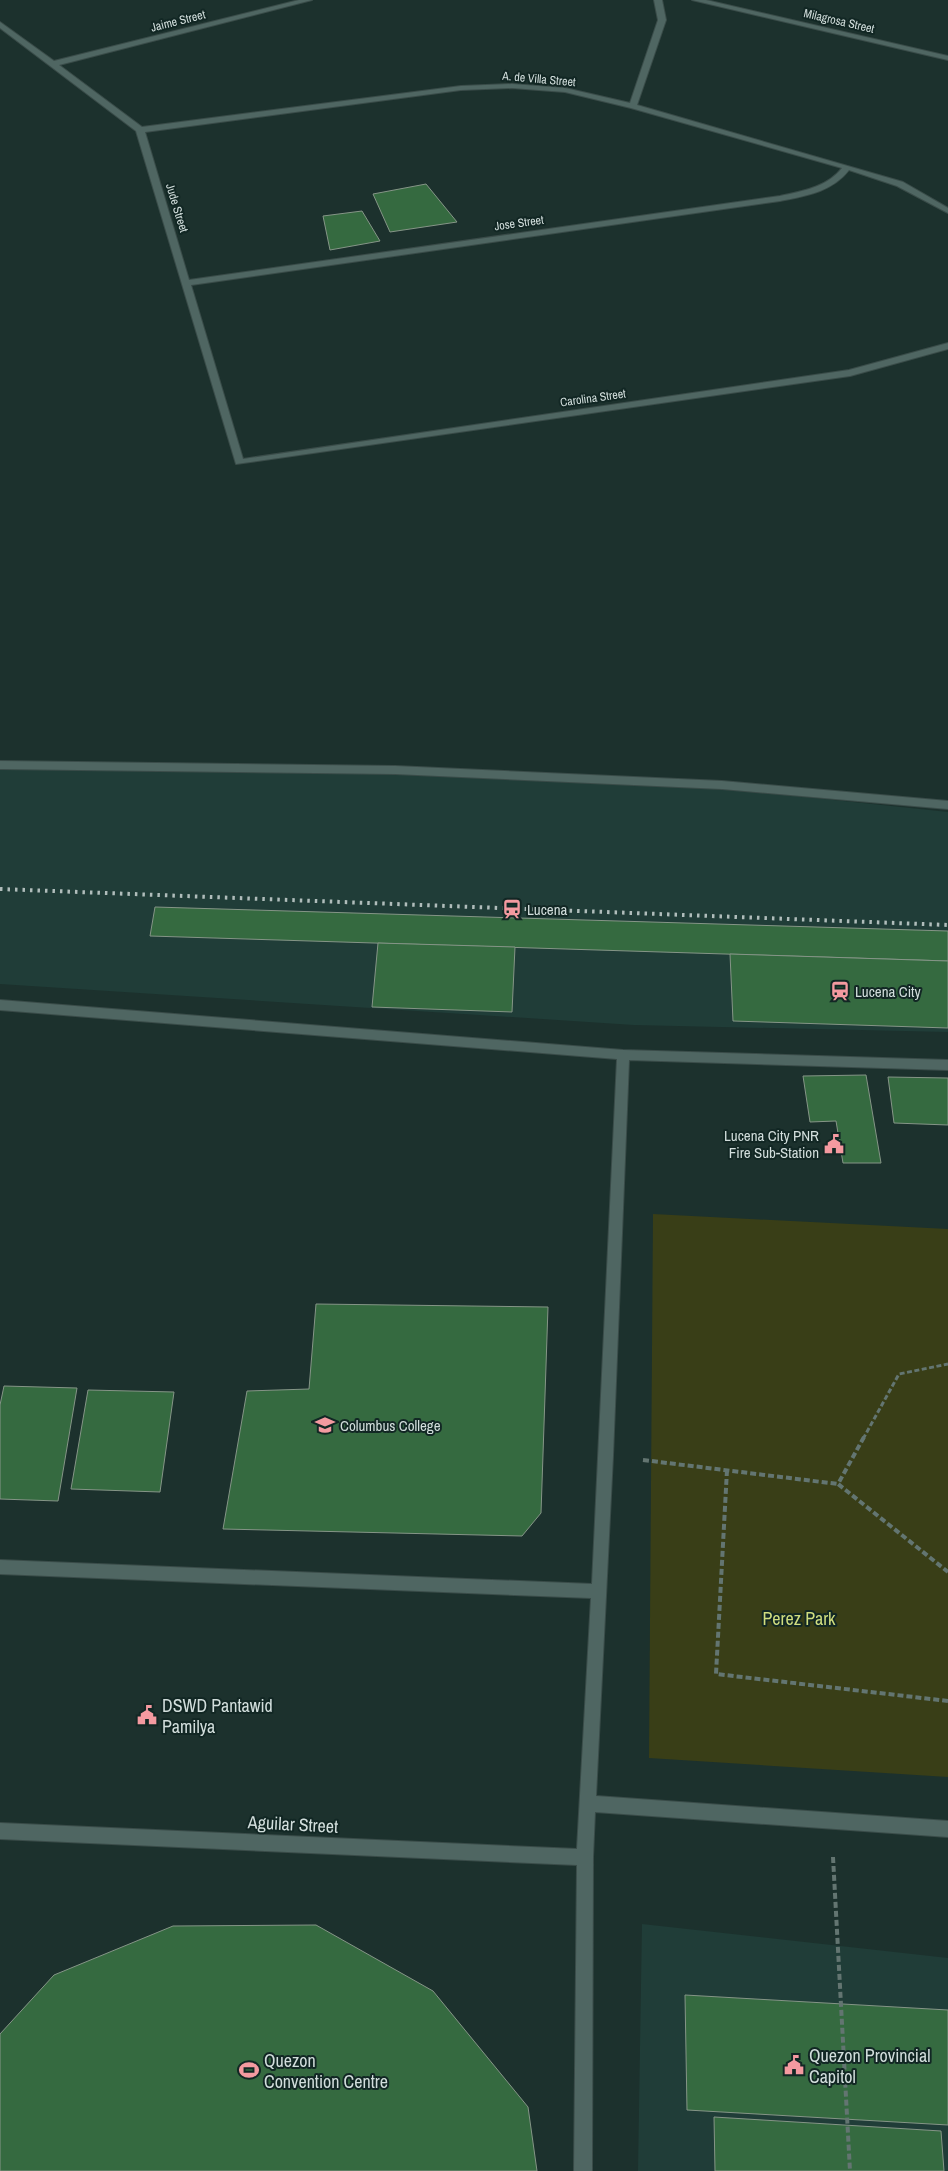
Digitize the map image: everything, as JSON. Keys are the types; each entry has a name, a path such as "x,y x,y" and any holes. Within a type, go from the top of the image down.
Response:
{"street":[{"name":"Jaime Street","path":"53,64 308,0"},
{"path":"633,106 662,20 658,0"},
{"name":"Milagrosa Street","path":"696,0 948,58"},
{"path":"0,24 140,130"},
{"name":"A. de Villa Street","path":"140,130 241,115 470,88 512,86 565,90 633,106 847,167 900,184 948,211"},
{"name":"Jude Street","path":"140,130 239,462"},
{"name":"Jose Street","path":"186,283 722,207 798,194 833,182 847,167"},
{"name":"Carolina Street","path":"239,462 850,373 948,346"},
{"path":"0,765 395,770 722,785 948,805"},
{"path":"0,1005 623,1055 948,1065"},
{"path":"583,2171 585,1857 606,1456 623,1055"},
{"path":"0,1567 599,1591"},
{"path":"587,1803 948,1828"},
{"name":"Aguilar Street","path":"0,1831 585,1857"}],"path":[{"path":"838,1484 899,1374 948,1364"},
{"path":"606,1456 838,1484 948,1572"},
{"path":"727,1470 716,1674 948,1701"},
{"path":"831,1821 850,2171"}],"shaded area":[{"path":"0,767 461,770 767,793 948,812 948,1032 634,1025 0,984"},
{"name":"Quezon Provincial Capitol","path":"642,1924 948,1958 948,2171 638,2171"}],"green space":[{"name":"Perez Park","path":"653,1214 948,1229 948,1777 649,1758"}],"building":[{"path":"426,184 457,222 390,232 373,194"},
{"path":"362,211 380,241 330,250 323,216"},
{"path":"155,907 948,931 948,961 150,936"},
{"path":"378,943 515,947 512,1012 372,1007"},
{"name":"Lucena City","path":"730,954 948,961 948,1028 733,1021"},
{"path":"866,1075 881,1163 843,1163 836,1121 810,1122 803,1076"},
{"path":"888,1077 948,1078 948,1125 894,1123"},
{"path":"316,1304 548,1307 541,1513 522,1536 223,1529 247,1391 309,1389"},
{"path":"4,1386 77,1388 58,1501 0,1499 0,1405"},
{"path":"88,1390 174,1392 160,1492 71,1489"},
{"name":"Quezon Convention Centre","path":"316,1925 433,1991 528,2107 537,2171 0,2171 0,2034 54,1975 173,1926"},
{"path":"685,1995 948,2010 948,2125 687,2110"},
{"path":"714,2117 941,2131 944,2171 715,2171"}],"railway":[{"path":"0,889 948,925"}],"place":[{"name":"Lucena","path":"512,909"},
{"name":"Lucena City","path":"840,991"},
{"name":"Lucena City PNR Fire Sub-Station","path":"834,1144"},
{"name":"Columbus College","path":"325,1425"},
{"name":"DSWD Pantawid Pamilya","path":"147,1715"},
{"name":"Quezon Provincial Capitol","path":"794,2065"},
{"name":"Quezon Convention Centre","path":"249,2070"}]}
